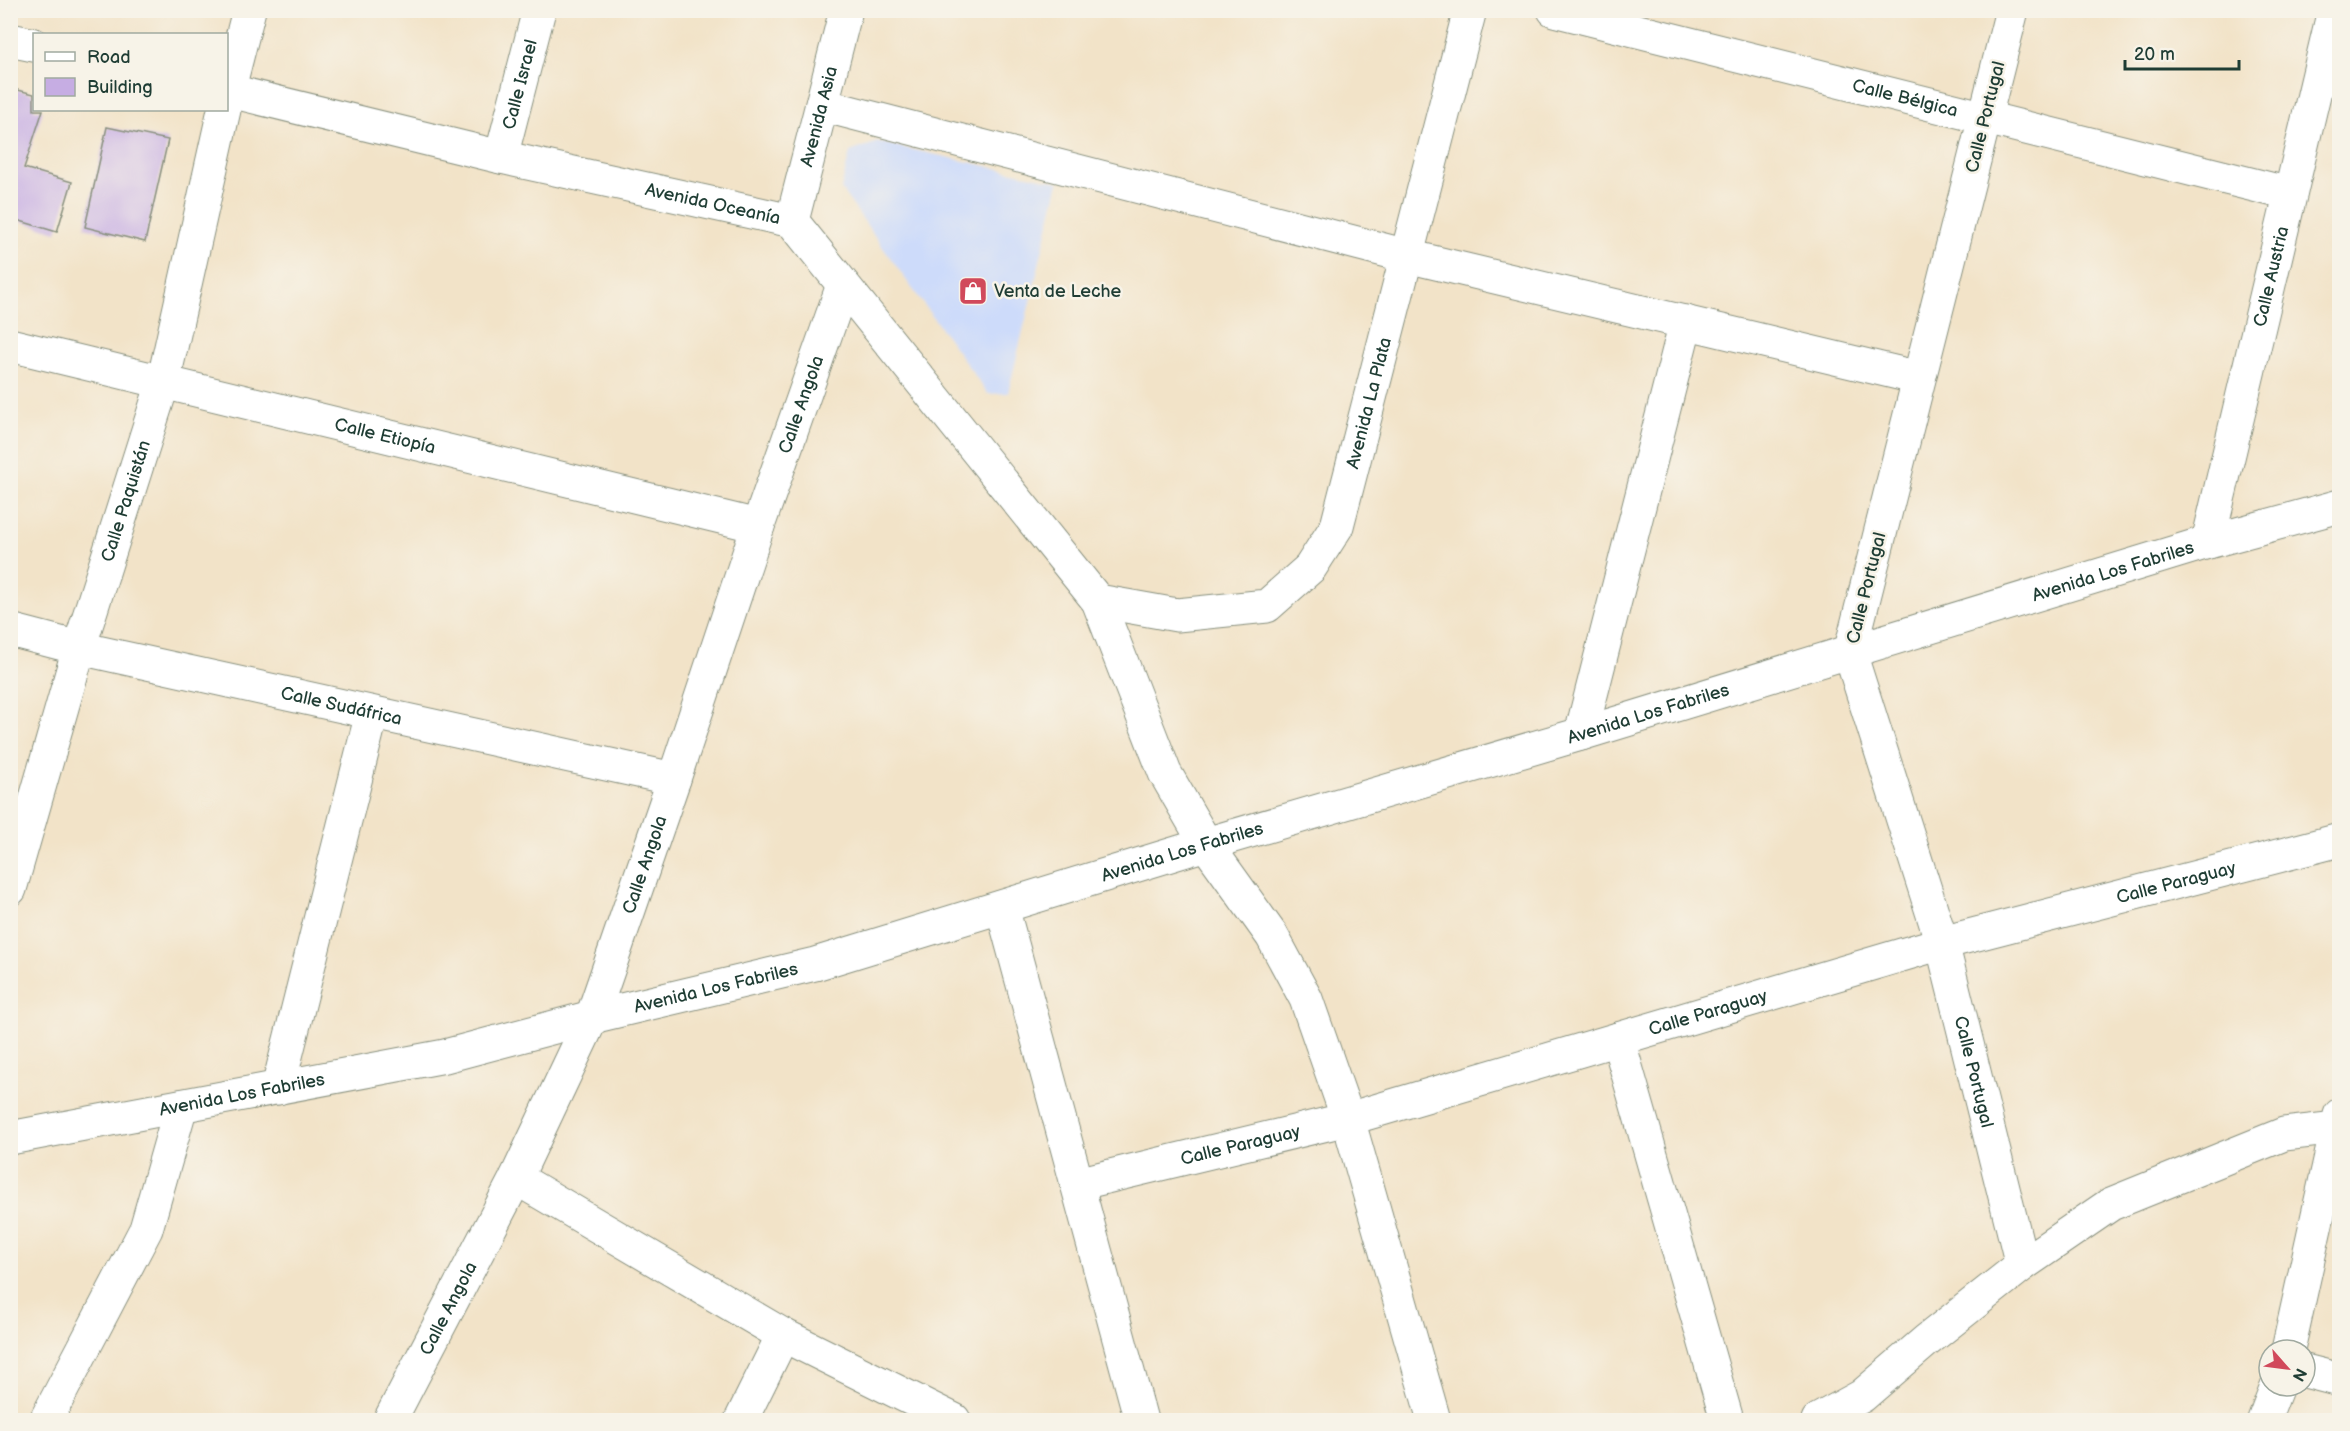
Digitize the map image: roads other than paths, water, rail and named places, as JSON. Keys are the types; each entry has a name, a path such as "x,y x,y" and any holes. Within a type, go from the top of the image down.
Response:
{"street":[{"name":"Calle Paquistán","path":"228,90 249,10"},
{"name":"Calle Israel","path":"501,157 538,10"},
{"name":"Avenida Asia","path":"792,221 846,10"},
{"name":"Avenida La Plata","path":"1098,601 1177,615 1267,606 1310,568 1337,526 1470,10"},
{"name":"Calle Bélgica","path":"1554,10 2290,194"},
{"name":"Calle Portugal","path":"2012,10 1850,653 1942,943 2022,1265"},
{"name":"Calle Austria","path":"2208,542 2334,10"},
{"path":"10,40 33,45"},
{"name":"Avenida Oceanía","path":"228,98 792,221 1098,601 1166,774 1206,844 1272,936 1306,999 1348,1119 1434,1420"},
{"path":"822,105 1407,256 1919,378"},
{"name":"Calle Paquistán","path":"10,889 79,648 163,383 223,111"},
{"name":"Calle Angola","path":"390,1420 516,1179 592,1017 758,525 843,285"},
{"path":"1581,734 1686,322"},
{"name":"Calle Etiopía","path":"10,345 758,525"},
{"name":"Avenida Los Fabriles","path":"10,1138 445,1056 592,1017 815,964 1206,844 1850,653 2208,542 2340,506"},
{"name":"Calle Sudáfrica","path":"10,630 79,648 674,779"},
{"path":"278,1088 372,713"},
{"name":"Calle Paraguay","path":"1077,1184 1348,1119 1942,943 2340,840"},
{"path":"1002,907 1141,1420"},
{"path":"1618,1039 1727,1420"},
{"path":"46,1420 146,1229 181,1106"},
{"path":"1818,1420 1862,1396 1926,1341 2022,1265 2111,1204 2284,1134 2338,1121 2291,1338"},
{"path":"516,1179 783,1335 954,1420"},
{"path":"741,1420 783,1335"},
{"path":"2317,1374 2340,1380"},
{"path":"2264,1420 2272,1398"}],"place":[{"name":"Venta de Leche","path":"973,291"}]}
